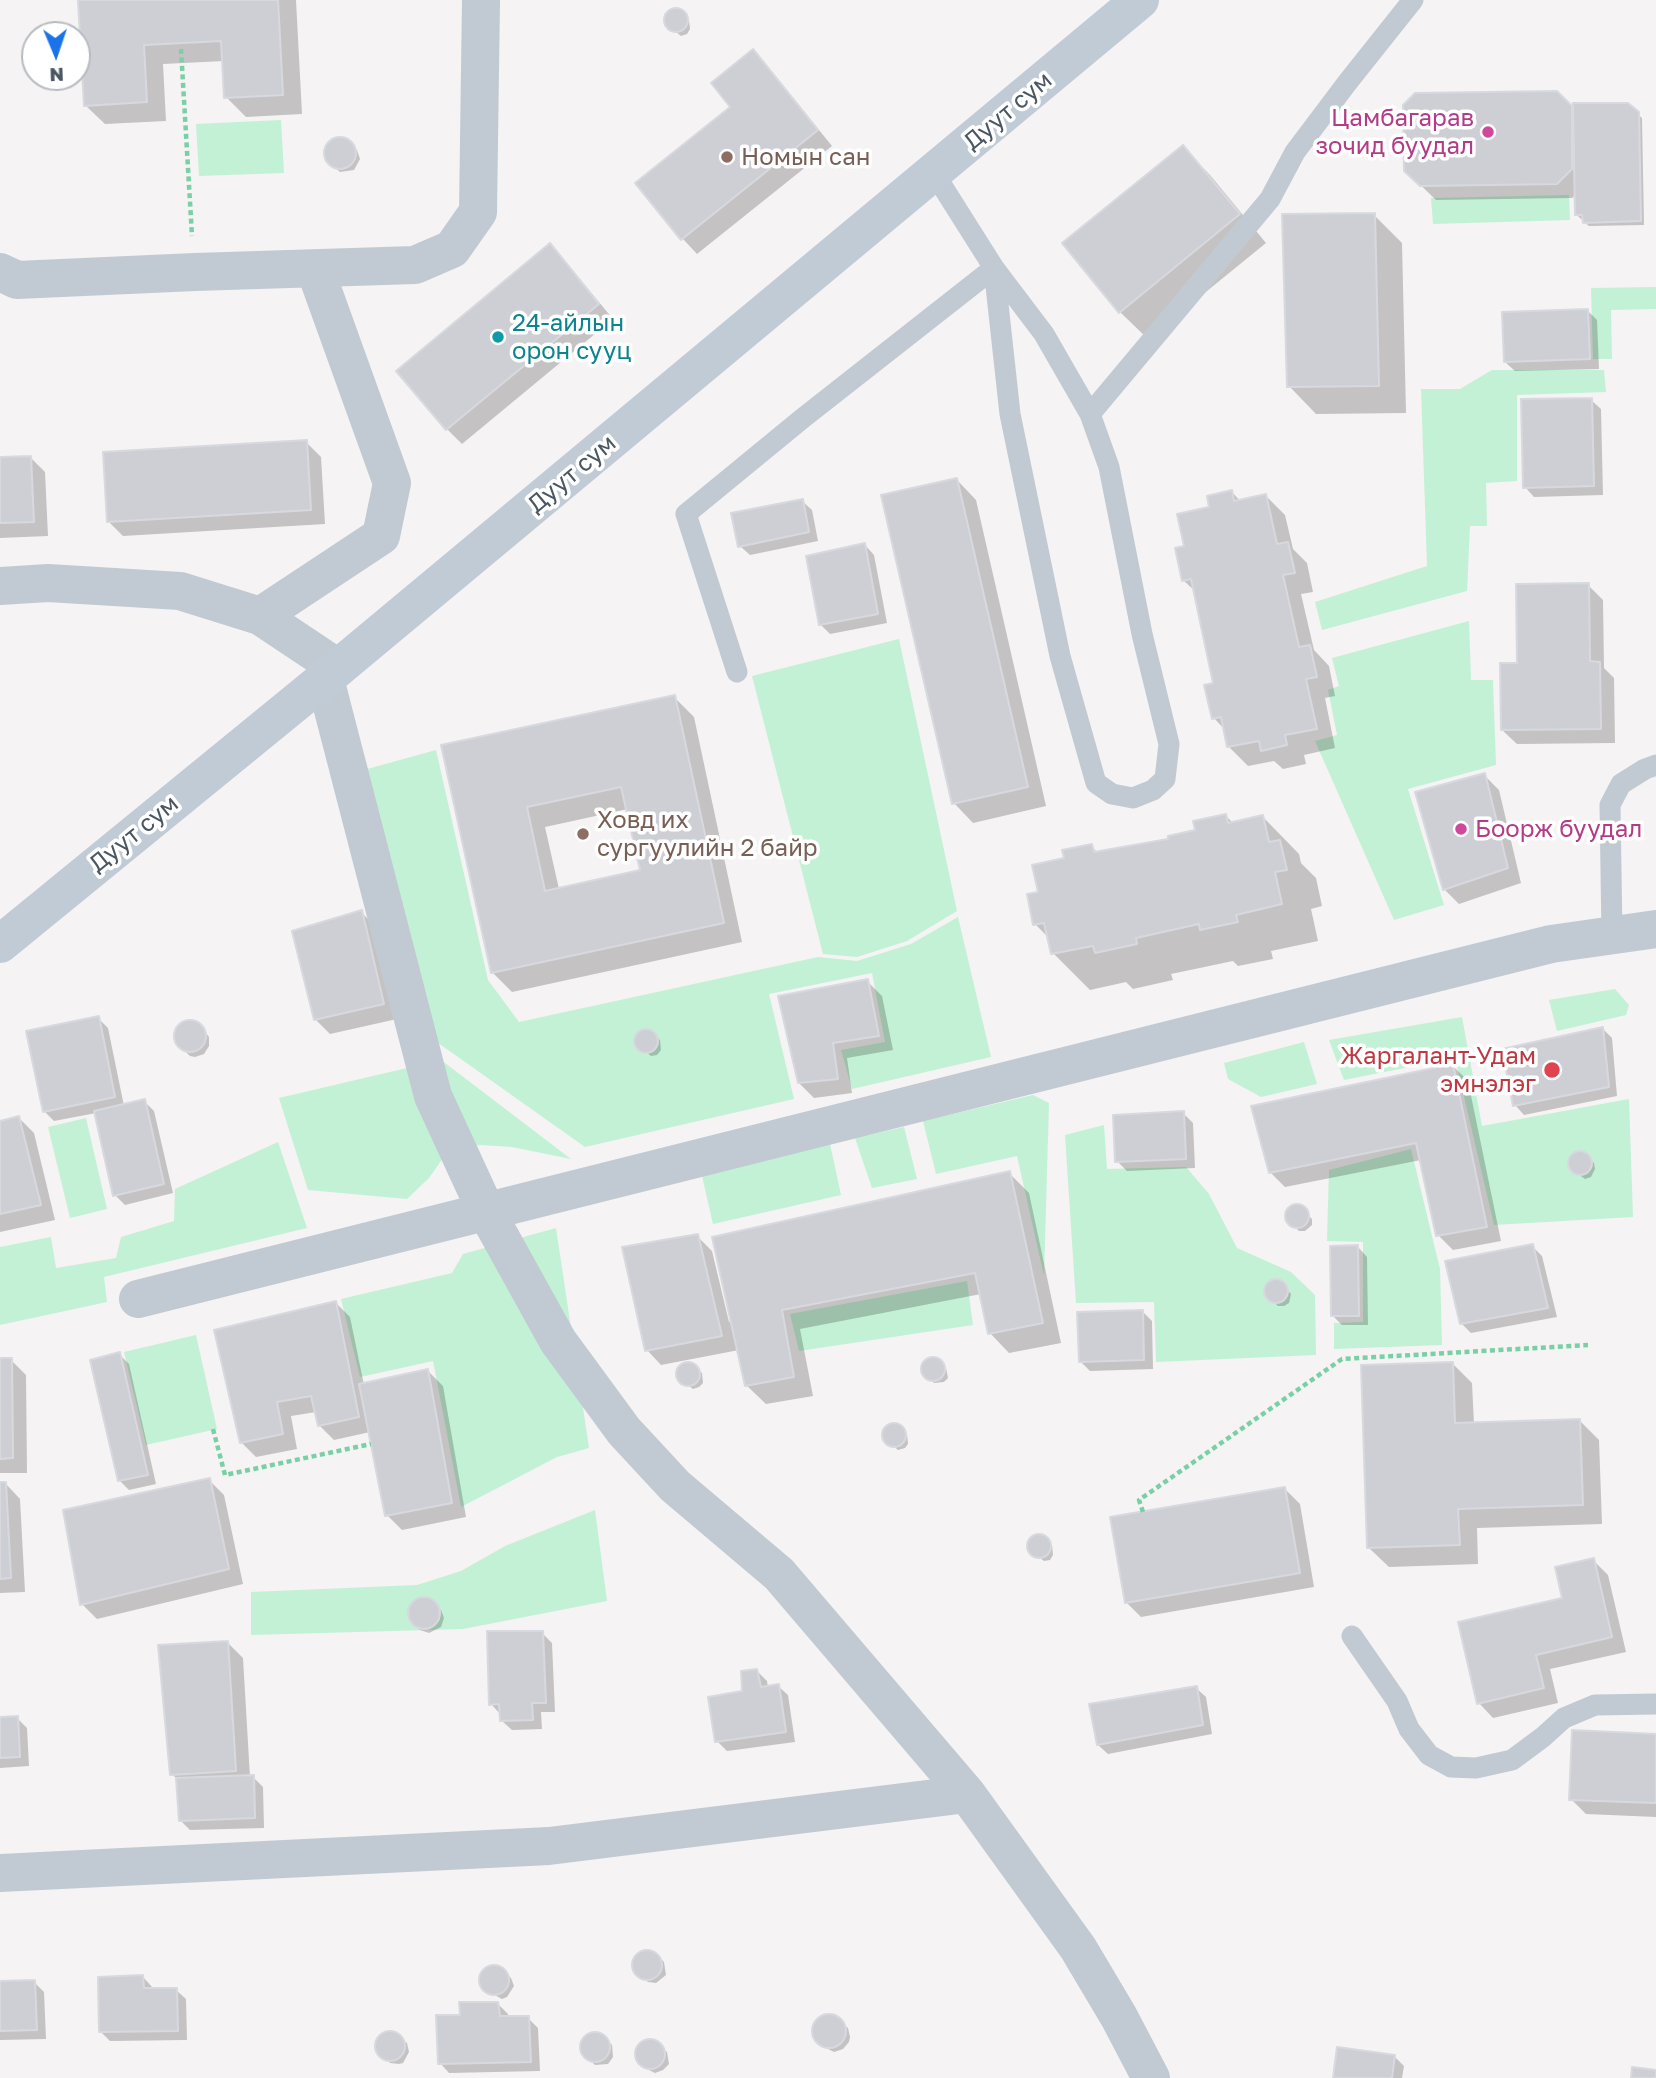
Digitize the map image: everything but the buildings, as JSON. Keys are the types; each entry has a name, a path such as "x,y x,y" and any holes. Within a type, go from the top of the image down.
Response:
{"main road":[{"name":"Дуут сум","path":"0,944 331,673 1140,0"}],"street":[{"path":"0,272 17,280 415,265 452,249 478,212 481,0"},
{"path":"260,616 381,536 392,483 315,269"},
{"path":"0,586 48,583 180,591 260,616 331,673 433,1096 486,1211 558,1341 624,1431 675,1486 779,1574 967,1794 1079,1948 1151,2078"},
{"path":"138,1299 1551,944 1656,929"},
{"path":"0,1873 550,1846 967,1794"}],"lane":[{"path":"1090,414 1270,199 1295,152 1413,0"},
{"path":"934,173 994,268 1044,334 1090,414 1109,467 1142,634 1169,744 1165,779 1153,790 1133,797 1112,794 1096,783 1060,656 1010,414 994,268"},
{"path":"737,672 686,514 994,268"},
{"path":"1612,936 1610,805 1621,784 1656,765"},
{"path":"1352,1636 1397,1701 1409,1729 1429,1755 1451,1767 1476,1768 1512,1760 1564,1718 1595,1705 1656,1704"}],"path":[{"path":"181,49 195,272"},
{"path":"1143,1512 1139,1500 1342,1359 1588,1345"},
{"path":"213,1429 225,1475 371,1444"}],"green space":[{"path":"281,120 284,173 199,176 196,124"},
{"path":"1569,195 1570,220 1433,224 1431,198"},
{"path":"1656,287 1656,309 1611,310 1612,359 1593,359 1591,288"},
{"path":"1492,370 1604,370 1606,392 1517,395 1517,481 1486,483 1487,526 1470,526 1467,591 1322,630 1315,602 1427,566 1421,389 1460,389"},
{"path":"1469,621 1471,680 1493,680 1496,765 1408,789 1444,905 1394,920 1315,741 1337,735 1328,690 1339,686 1332,658"},
{"path":"899,639 957,911 907,941 857,957 823,954 752,676"},
{"path":"436,750 488,980 519,1022 818,957 857,961 911,944 958,917 991,1057 852,1089 841,1050 885,1042 872,973 769,994 794,1099 585,1147 403,1018 342,776"},
{"path":"1615,989 1629,1005 1626,1015 1557,1031 1549,1000"},
{"path":"1462,1017 1482,1126 1629,1099 1633,1217 1494,1225 1455,1058 1344,1080 1329,1040"},
{"path":"1304,1042 1317,1084 1261,1097 1228,1079 1224,1063"},
{"path":"441,1060 571,1159 512,1147 480,1145 448,1151 429,1178 407,1199 308,1190 279,1098"},
{"path":"1033,1095 1049,1103 1044,1276 1017,1156 936,1174 923,1121"},
{"path":"86,1118 107,1209 70,1218 48,1127"},
{"path":"1104,1125 1107,1169 1186,1167 1209,1194 1237,1248 1291,1272 1315,1295 1316,1355 1156,1362 1154,1302 1076,1303 1065,1135"},
{"path":"904,1127 917,1179 872,1188 855,1138"},
{"path":"278,1142 307,1228 104,1277 107,1302 0,1325 0,1247 51,1237 56,1268 116,1258 121,1237 174,1221 175,1189"},
{"path":"830,1144 841,1195 713,1224 702,1176"},
{"path":"1411,1149 1440,1269 1442,1345 1334,1349 1334,1323 1363,1322 1363,1242 1327,1241 1329,1170"},
{"path":"556,1228 589,1448 557,1457 461,1507 433,1361 360,1377 341,1299 452,1273 463,1254"},
{"path":"967,1281 973,1325 799,1351 790,1314"},
{"path":"196,1335 217,1429 146,1445 124,1352"},
{"path":"595,1510 607,1601 463,1629 251,1635 251,1592 417,1585 461,1571 505,1546"}],"place":[{"name":"Цамбагарав зочид буудал","path":"1488,132"},
{"name":"Номын сан","path":"727,157"},
{"name":"24-айлын орон сууц","path":"498,337"},
{"name":"Боорж буудал","path":"1461,829"},
{"name":"Ховд их сургуулийн 2 байр","path":"583,834"},
{"name":"Жаргалант-Удам эмнэлэг","path":"1552,1070"}]}
